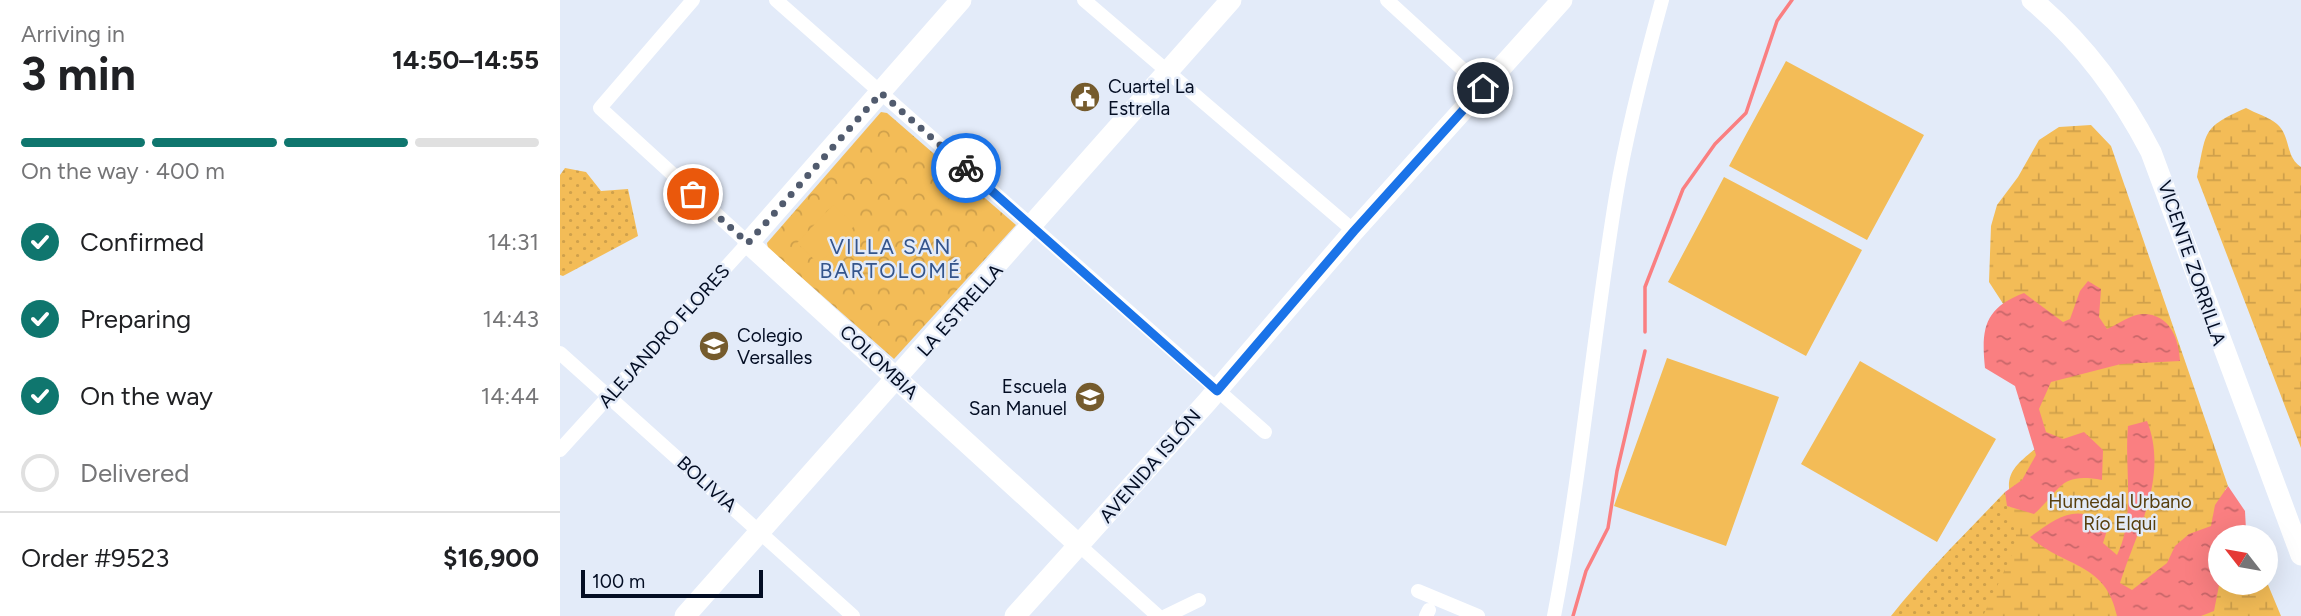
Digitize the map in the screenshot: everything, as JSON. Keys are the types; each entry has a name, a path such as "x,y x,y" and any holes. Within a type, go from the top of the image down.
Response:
{"street":[{"name":"COLOMBIA","path":"693,0 600,108 1158,616"},
{"path":"776,0 1265,432"},
{"name":"ALEJANDRO FLORES","path":"560,450 748,243 961,0"},
{"path":"1084,0 1354,231"},
{"name":"LA ESTRELLA","path":"685,616 762,533 1231,0"},
{"path":"1387,0 1483,88"},
{"name":"AVENIDA ISLÓN","path":"1015,616 1217,391 1354,231 1562,0"},
{"path":"1554,616 1573,517 1616,194 1637,95 1662,0"},
{"name":"VICENTE ZORRILLA","path":"2032,0 2094,62 2124,105 2151,152 2172,202 2223,354 2301,555"},
{"name":"BOLIVIA","path":"560,352 853,616"},
{"path":"1418,591 1478,616"},
{"path":"1166,616 1199,600"}],"green space":[{"path":"1786,61 1924,135 1867,240 1729,166"},
{"path":"2246,108 2277,124 2284,134 2292,158 2301,167 2301,448 2197,177 2208,133 2213,126"},
{"path":"881,112 887,113 1016,225 894,359 768,248 767,243"},
{"name":"Humedal Urbano Río Elqui","path":"2091,125 2111,146 2228,486 2225,490 2239,525 2208,525 2208,595 2272,595 2281,616 1983,616 2015,548 2016,535 2007,506 2013,507 2010,477 2019,463 2042,443 2013,319 1989,282 1991,226 1997,205 2018,177 2039,140 2059,127"},
{"path":"565,168 586,172 601,191 628,189 638,236 563,276 560,275 560,175"},
{"path":"1724,177 1862,250 1806,356 1668,282"},
{"path":"833,205 855,225 819,264 797,243"},
{"path":"1667,358 1779,397 1726,546 1614,506"},
{"path":"1860,361 1996,439 1937,542 1801,464"},
{"path":"2005,492 2022,554 2027,616 1891,616 1932,568"}],"water":[{"path":"2088,281 2101,289 2099,317 2107,329 2138,314 2160,318 2175,336 2180,361 2121,364 2051,382 2039,409 2046,432 2063,439 2084,432 2103,450 2102,480 2088,478 2069,481 2034,514 2007,506 2005,492 2022,480 2036,455 2015,386 1985,368 1985,331 1988,321 2000,306 2024,293 2063,322 2070,319 2080,291"},
{"path":"2147,421 2153,442 2153,483 2120,583 2132,590 2167,563 2175,546 2189,534 2208,527 2208,595 2217,595 2214,611 2201,616 2117,616 2112,598 2094,575 2030,537 2059,518 2078,513 2097,519 2108,527 2103,543 2117,555 2123,540 2128,508 2128,426"},
{"path":"2228,486 2245,511 2246,525 2211,525 2215,505"}],"waterway":[{"path":"1645,332 1645,287 1683,189 1715,144 1746,113 1777,21 1792,0"},
{"path":"1573,616 1586,571 1608,528 1617,471 1645,351"}],"way so far":[{"path":"693,194 748,243 881,93 966,168"}],"place":[{"name":"Cuartel La Estrella","path":"1085,97"},
{"name":"Colegio Versalles","path":"714,346"},
{"name":"Escuela San Manuel","path":"1090,397"}],"district":[{"name":"VILLA SAN BARTOLOMÉ","path":"891,258"}],"route":[{"path":"966,168 1217,391 1354,231 1483,88"}]}
